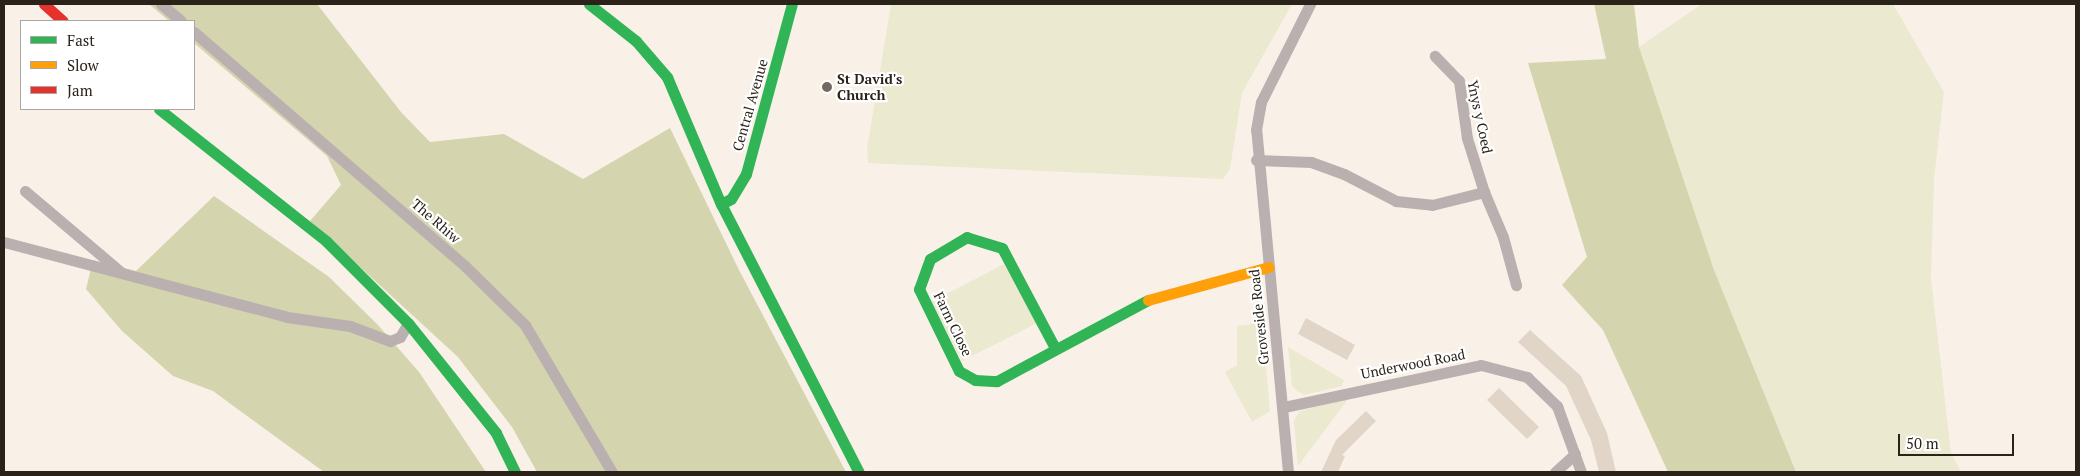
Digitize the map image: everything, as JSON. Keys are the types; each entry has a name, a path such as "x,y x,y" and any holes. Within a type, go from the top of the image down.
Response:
{"street":[{"path":"44,4 62,20"},
{"path":"161,4 180,20"},
{"path":"589,4 636,41 667,77 721,204 859,472"},
{"name":"Central Avenue","path":"721,204 732,198 746,174 792,4"},
{"name":"Groveside Road","path":"1288,472 1284,408 1270,267 1256,160 1260,102 1310,4"},
{"name":"The Rhiw","path":"195,33 466,267 525,325 612,472"},
{"name":"Ynys y Coed","path":"1435,56 1459,82 1467,138 1484,192 1503,237 1516,285"},
{"path":"160,110 326,241 408,323 496,433 516,472"},
{"path":"1256,160 1311,162 1344,174 1396,201 1432,205 1484,192"},
{"path":"25,191 125,276"},
{"name":"Farm Close","path":"1055,348 1002,248 967,237 930,259 919,289 959,371 975,380 997,381 1055,348 1152,298 1233,274 1270,267"},
{"path":"4,242 125,276 287,317 350,326 390,341 400,337 408,323"},
{"name":"Underwood Road","path":"1284,408 1481,365 1527,377 1557,406 1581,472"},
{"path":"1555,472 1575,454"}],"shaded area":[{"path":"891,4 1292,4 1242,93 1230,169 1223,179 868,163 867,149"},
{"path":"1702,4 1893,4 1944,92 1934,179 1931,278 1951,453 1961,472 1796,472 1714,270 1639,47"},
{"path":"1004,264 1037,323 962,361 931,302"},
{"path":"1262,323 1270,411 1252,422 1225,372 1237,365 1237,326"},
{"path":"1288,347 1344,380 1342,386 1304,395 1297,391 1292,386"},
{"path":"1349,398 1298,466 1294,421 1300,411"}],"green space":[{"path":"149,4 317,4 401,112 430,142 504,134 583,179 670,128 739,270 846,472 537,472 512,427 458,357 310,221 341,185 327,156 195,44 195,20 168,20"},
{"path":"1594,4 1634,4 1639,47 1714,270 1796,472 1668,472 1603,330 1562,285 1587,257 1528,63 1606,59"},
{"path":"214,196 329,277 378,325 419,372 486,472 324,472 213,391 173,376 122,331 86,289 93,260 136,271"}],"building":[{"path":"1306,318 1355,345 1347,360 1298,334"},
{"path":"1530,330 1581,376 1607,433 1616,472 1599,472 1591,440 1566,386 1518,342"},
{"path":"1499,388 1539,427 1527,439 1487,400"},
{"path":"1366,411 1376,421 1342,455 1345,456 1338,472 1321,472 1336,440"}],"traffic: fast":[{"path":"589,4 636,41 667,77 721,204 859,472"},
{"path":"721,204 731,199 746,174 792,4"},
{"path":"160,110 326,241 408,323 496,433 515,472"},
{"path":"1055,348 1002,248 967,237 930,259 919,289 959,371 975,380 997,381 1148,300"}],"traffic: slow":[{"path":"1148,300 1269,267"}],"traffic: jam":[{"path":"44,4 62,20"}],"place":[{"name":"St David's Church","path":"827,87"}]}
